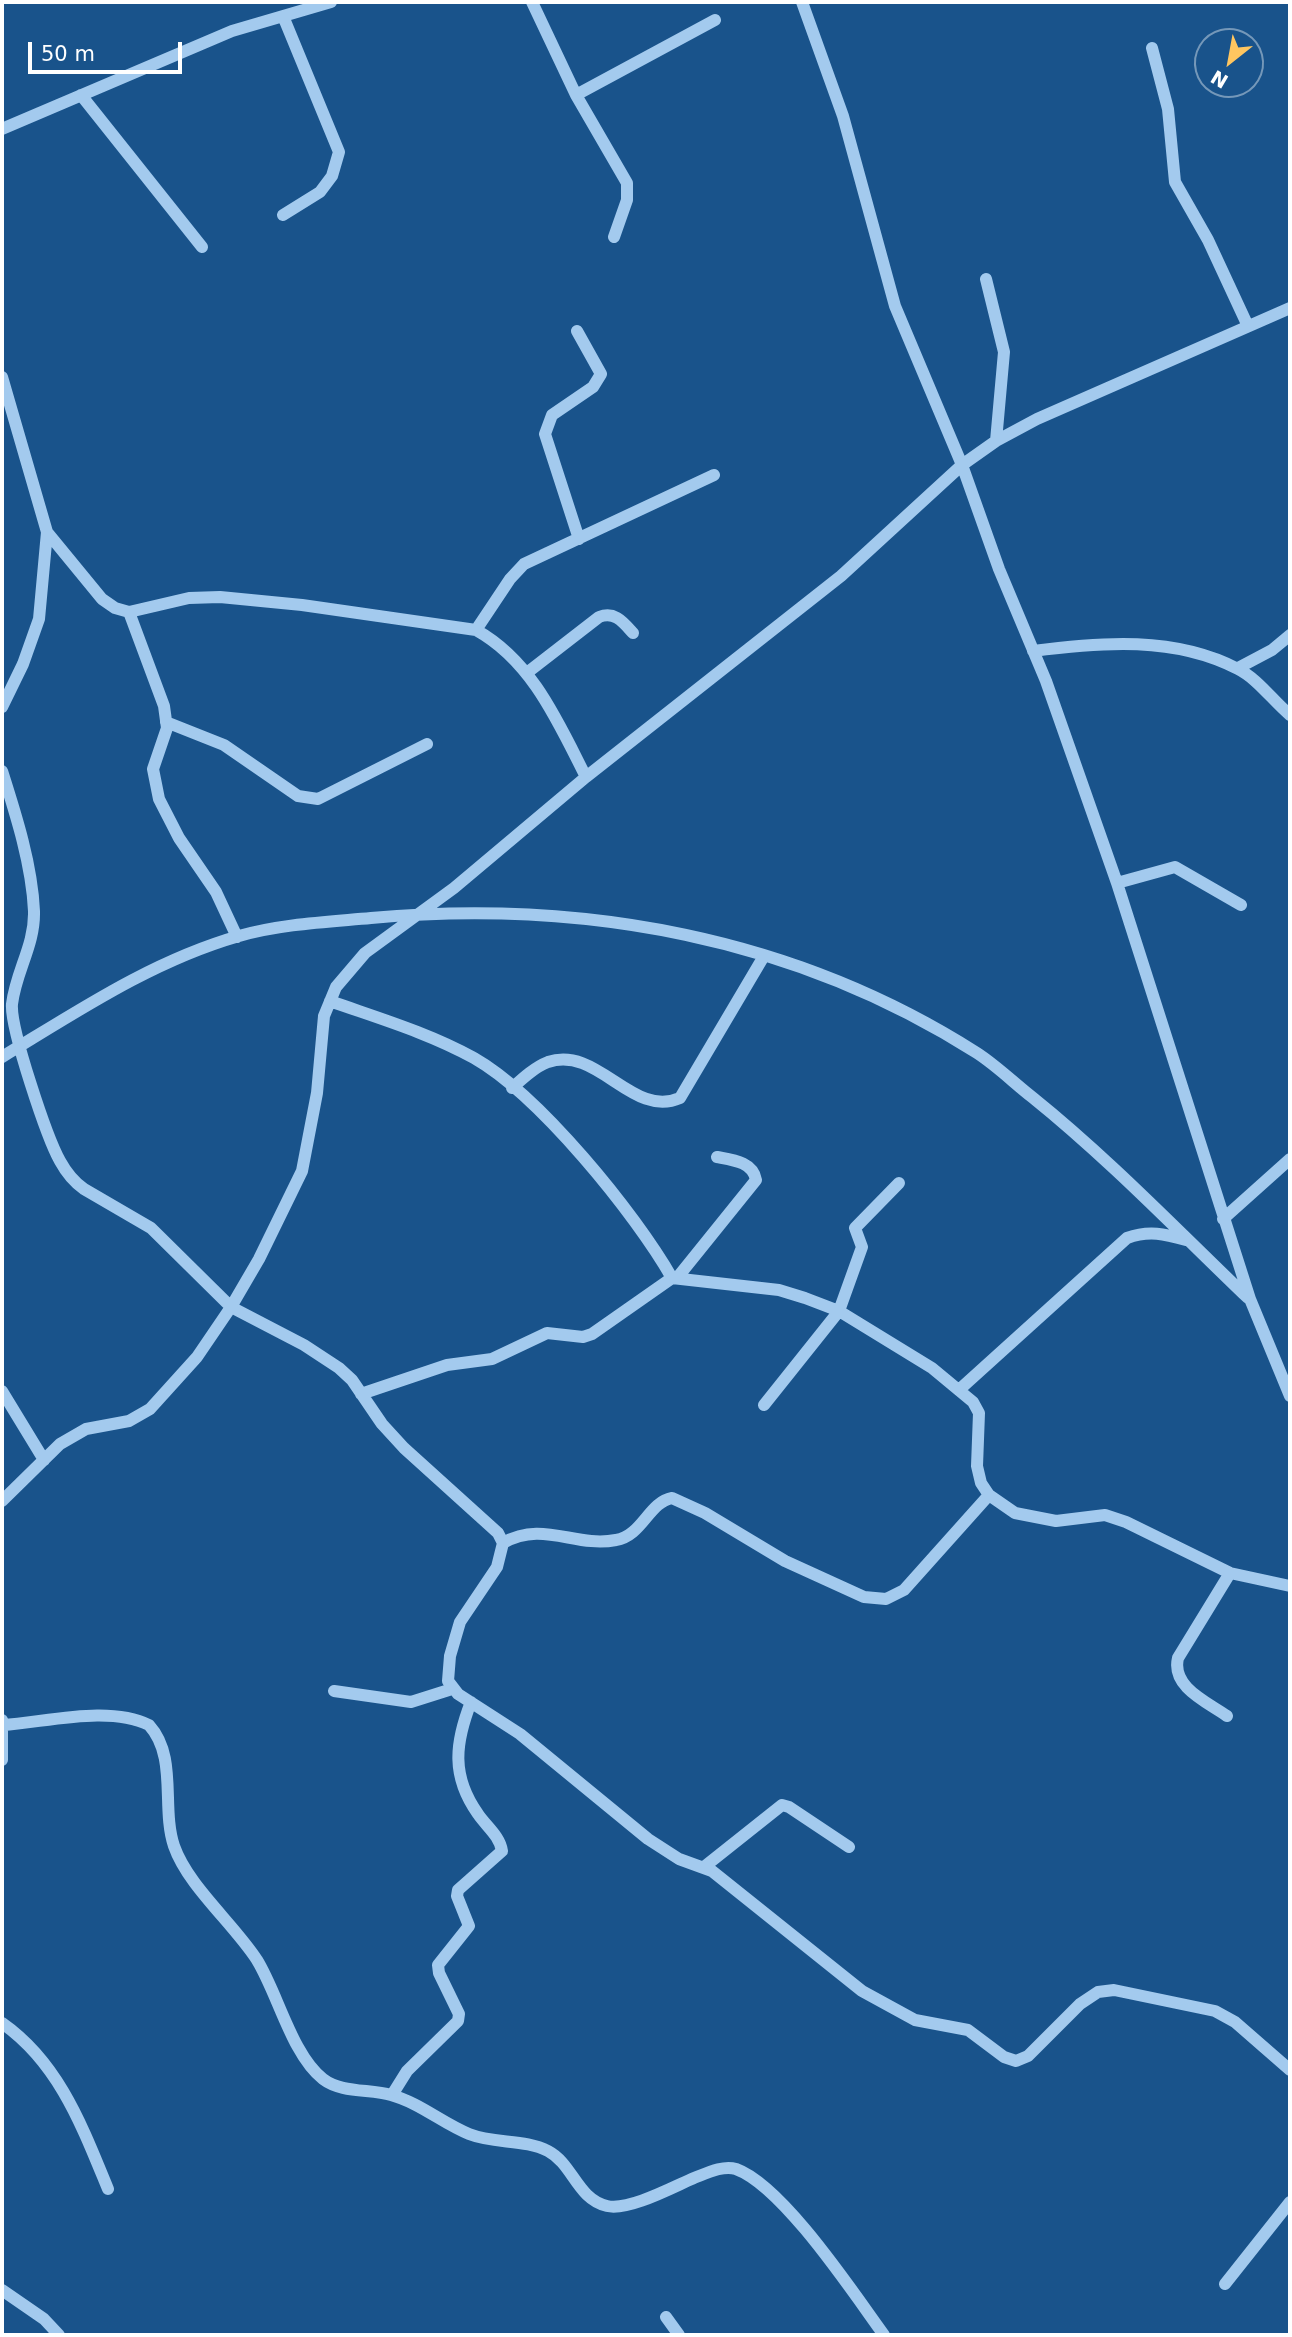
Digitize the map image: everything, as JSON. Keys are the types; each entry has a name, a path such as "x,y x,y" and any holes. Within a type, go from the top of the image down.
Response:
{"street":[{"path":"2,129 232,31 331,2"},
{"path":"532,2 576,95 627,183 627,200 614,237"},
{"path":"802,2 843,116 895,306 962,465 999,569 1033,651 1117,883 1250,1299 1290,1396"},
{"path":"283,16 339,152 332,176 320,192 283,215"},
{"path":"576,95 715,20"},
{"path":"1152,48 1168,109 1175,182 1208,240 1247,324"},
{"path":"81,95 202,247"},
{"path":"986,279 1004,352 996,441"},
{"path":"2,1501 60,1444 80,1432 129,1421 150,1409 197,1357 231,1307 259,1259 302,1171 317,1093 324,1016 350,967 464,880 586,777 841,576 962,465 996,441 1037,419 1247,324 1290,308"},
{"path":"577,331 601,374 593,387 552,415 545,434 579,539"},
{"path":"2,377 47,532 39,619 23,664 2,707"},
{"path":"476,630 510,579 524,564 714,475"},
{"path":"47,532 102,599 129,612 189,598 220,597 302,605 476,630 495,640 528,672 586,777"},
{"path":"129,612 164,706 166,722 153,769 159,799 179,838 216,892 237,937"},
{"path":"528,672 600,617 608,614 615,616 633,633"},
{"path":"1238,668 1290,635"},
{"path":"1033,651 1104,642 1151,645 1192,653 1238,668 1290,715"},
{"path":"166,722 224,745 298,796 308,800 318,799 427,744"},
{"path":"2,771 32,885 34,928 12,1003 33,1090 59,1160 74,1181 151,1228 231,1307 324,1357 352,1380 382,1424 493,1527 503,1543 497,1567 455,1635 446,1673 452,1689 520,1734 666,1852 704,1867 862,1991 915,2020 968,2030 1004,2057 1016,2061 1028,2056 1080,2004 1098,1992 1114,1990 1215,2011 1236,2022 1290,2070"},
{"path":"1117,883 1175,867 1241,905"},
{"path":"2,1057 167,961 237,937 307,924 418,914 559,915 623,922 720,942 825,976 906,1011 980,1055 1063,1122 1145,1196 1250,1299"},
{"path":"512,1088 549,1062 568,1059 592,1067 654,1103 667,1104 680,1098 764,956"},
{"path":"330,1001 438,1040 476,1059 512,1088 580,1156 641,1229 674,1278 779,1290 839,1311 932,1368 960,1389 979,1413 977,1466 981,1483 989,1495 1015,1513 1056,1521 1105,1515 1230,1573 1290,1587"},
{"path":"361,1394 447,1365 492,1359 547,1334 592,1334 674,1278 756,1180 753,1171 747,1166 717,1157"},
{"path":"1223,1219 1290,1159"},
{"path":"764,1405 839,1311 862,1247 855,1228 899,1183"},
{"path":"960,1389 1128,1238 1143,1232 1187,1240"},
{"path":"2,1391 44,1460"},
{"path":"503,1543 530,1532 604,1542 621,1539 633,1533 665,1499 672,1498 822,1579 864,1597 886,1599 904,1590 989,1495"},
{"path":"1227,1716 1185,1686 1177,1677 1175,1667 1230,1573"},
{"path":"334,1691 411,1702 452,1689"},
{"path":"392,2095 407,2071 458,2021 459,2014 439,1973 438,1965 469,1926 457,1896 458,1890 502,1850 499,1841 476,1812 458,1766 456,1748 471,1702"},
{"path":"2,1760 2,1723 101,1714 124,1716 149,1725 163,1748 170,1833 175,1848 195,1881 236,1930 258,1963 314,2071 336,2086 392,2095 414,2103 468,2134 537,2146 551,2152 579,2189 608,2206 627,2205 712,2171 736,2169 766,2191 801,2223 884,2335"},
{"path":"704,1867 782,1805 849,1847"},
{"path":"2,2023 29,2044 62,2087 108,2189"},
{"path":"1225,2284 1290,2202"},
{"path":"2,2290 44,2319 59,2335"},
{"path":"666,2318 679,2335"}]}
